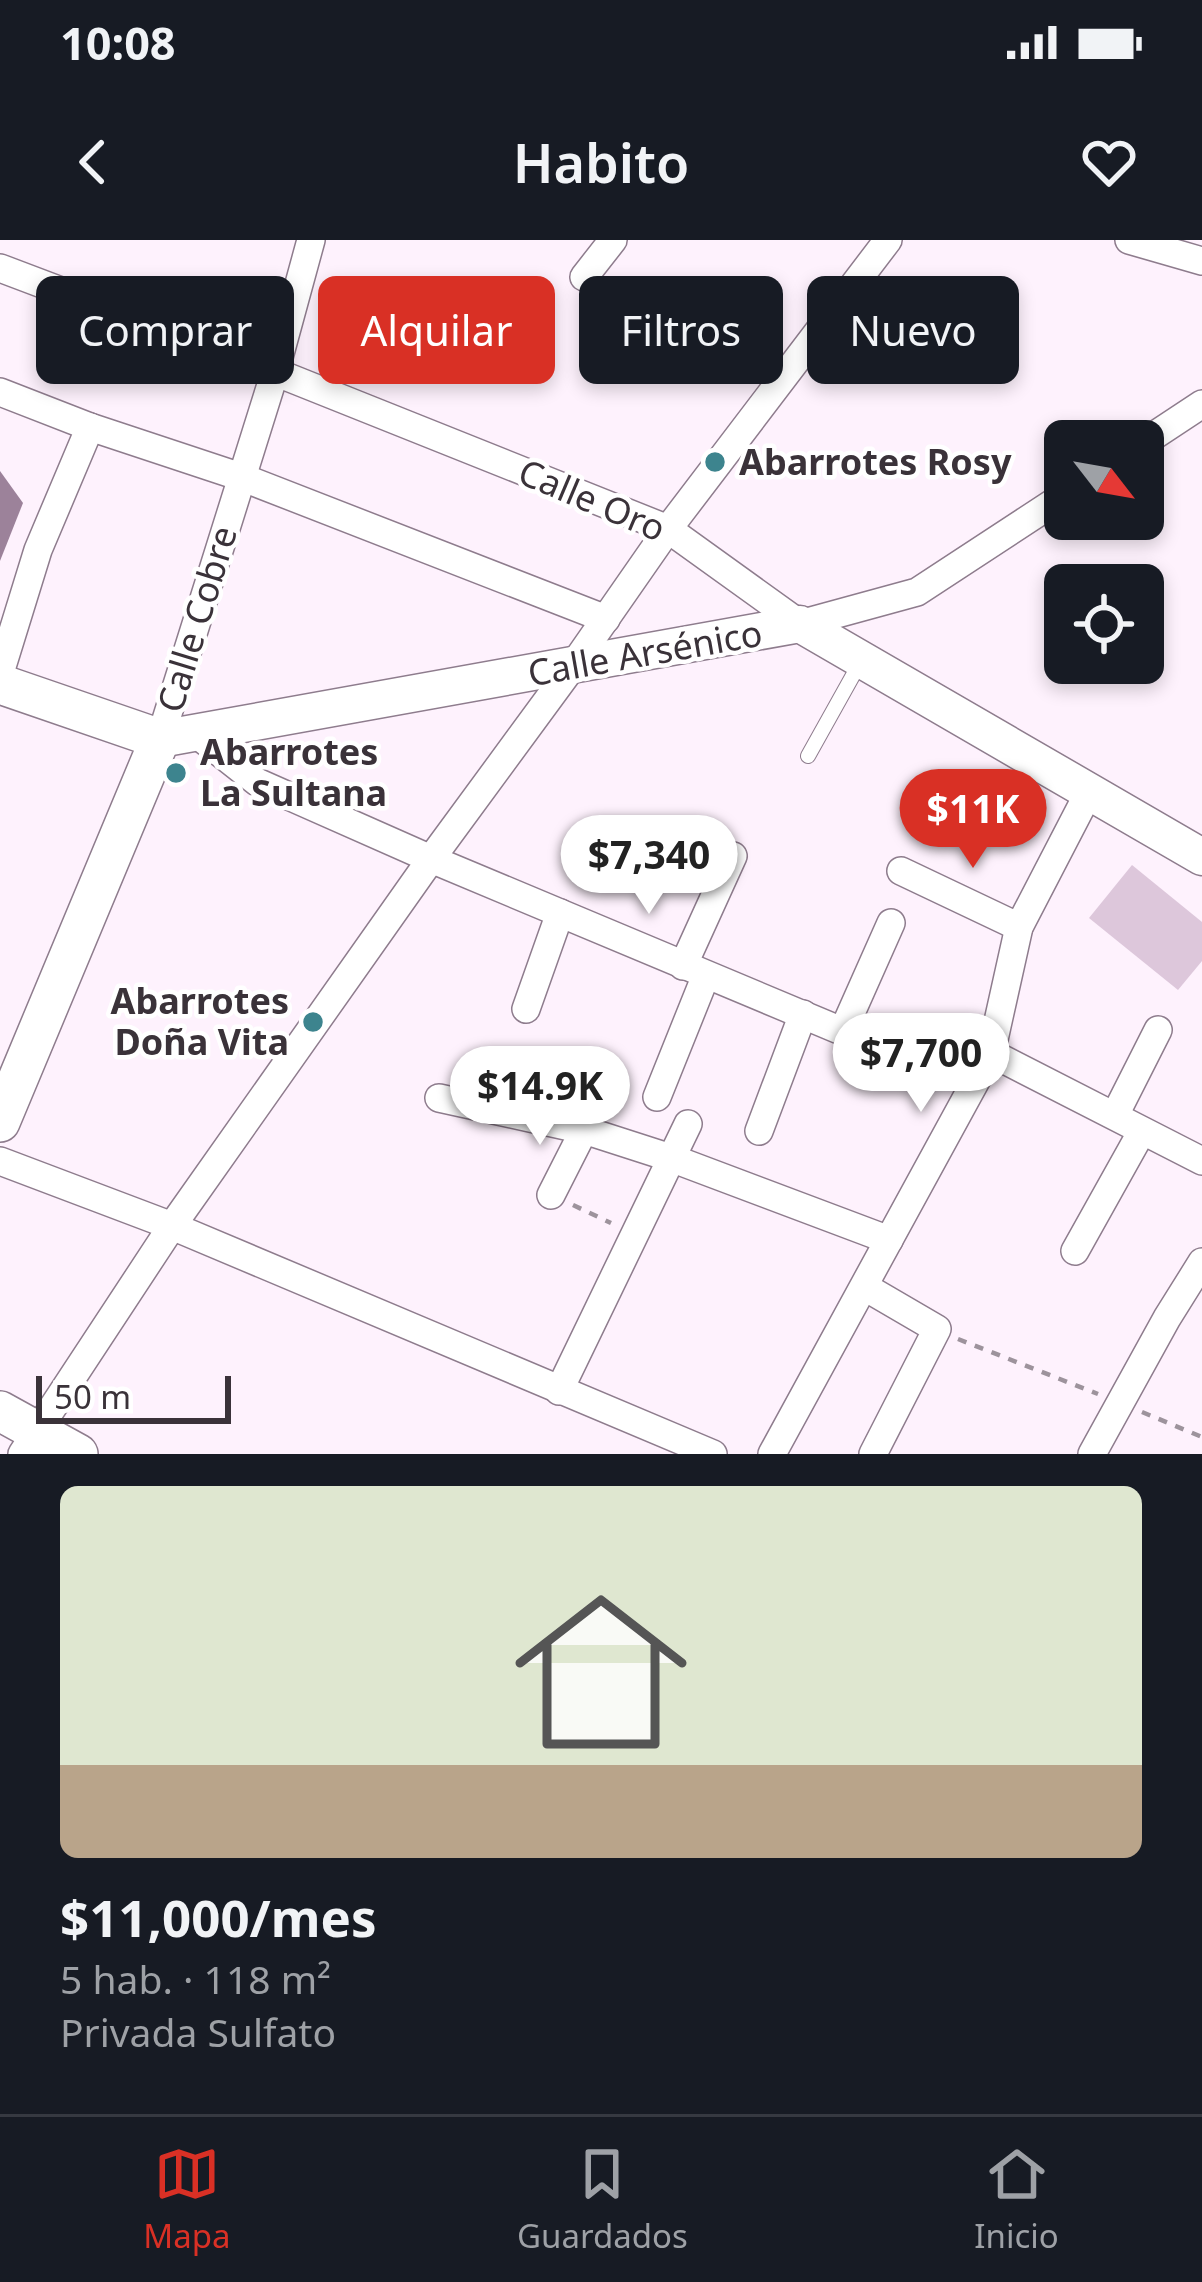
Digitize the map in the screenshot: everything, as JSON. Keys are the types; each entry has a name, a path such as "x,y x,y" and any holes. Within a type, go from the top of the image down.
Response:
{"main road":[{"name":"Calle Arsénico","path":"0,684 177,736"},
{"name":"Calle Cobre","path":"0,1122 177,736"},
{"path":"0,1411 29,1443 78,1454"}],"street":[{"name":"Calle Cobre","path":"294,301 311,240"},
{"path":"585,276 613,240"},
{"path":"29,1443 172,1226 431,859 668,529 888,240"},
{"path":"1130,240 1202,261"},
{"name":"Calle Oro","path":"0,268 36,282"},
{"name":"Calle Oro","path":"294,380 668,529 800,624 1202,857"},
{"name":"Calle Cobre","path":"177,736 241,477 270,384"},
{"path":"0,392 90,428 241,477 606,619"},
{"path":"1164,429 1202,404"},
{"path":"0,673 38,550 90,428"},
{"name":"Calle Arsénico","path":"177,736 800,624 916,592 1044,508"},
{"name":"Calle Arsénico","path":"177,736 257,782 431,859 887,1050"},
{"path":"772,1454 991,1053 1018,927 1089,791"},
{"path":"657,1097 733,856"},
{"path":"901,871 1018,927"},
{"path":"526,1009 560,913"},
{"path":"843,1031 891,923"},
{"path":"758,1131 803,1014"},
{"path":"1115,1115 1158,1030"},
{"path":"991,1053 1202,1161"},
{"path":"439,1098 584,1130 889,1240"},
{"path":"559,1391 688,1124"},
{"path":"551,1196 584,1130"},
{"path":"1075,1251 1142,1130"},
{"path":"0,1161 172,1226 712,1454"},
{"path":"1091,1454 1202,1262"},
{"path":"865,1287 937,1329 873,1454"}],"lane":[{"path":"808,756 861,661"}],"path":[{"path":"551,1196 635,1235"},
{"path":"937,1329 1202,1437"}],"shaded area":[{"path":"1132,865 1202,922 1202,961 1178,990 1089,918"}],"place":[{"name":"Abarrotes Rosy","path":"715,462"},
{"name":"Abarrotes La Sultana","path":"176,773"},
{"name":"Abarrotes Doña Vita","path":"313,1022"}]}
